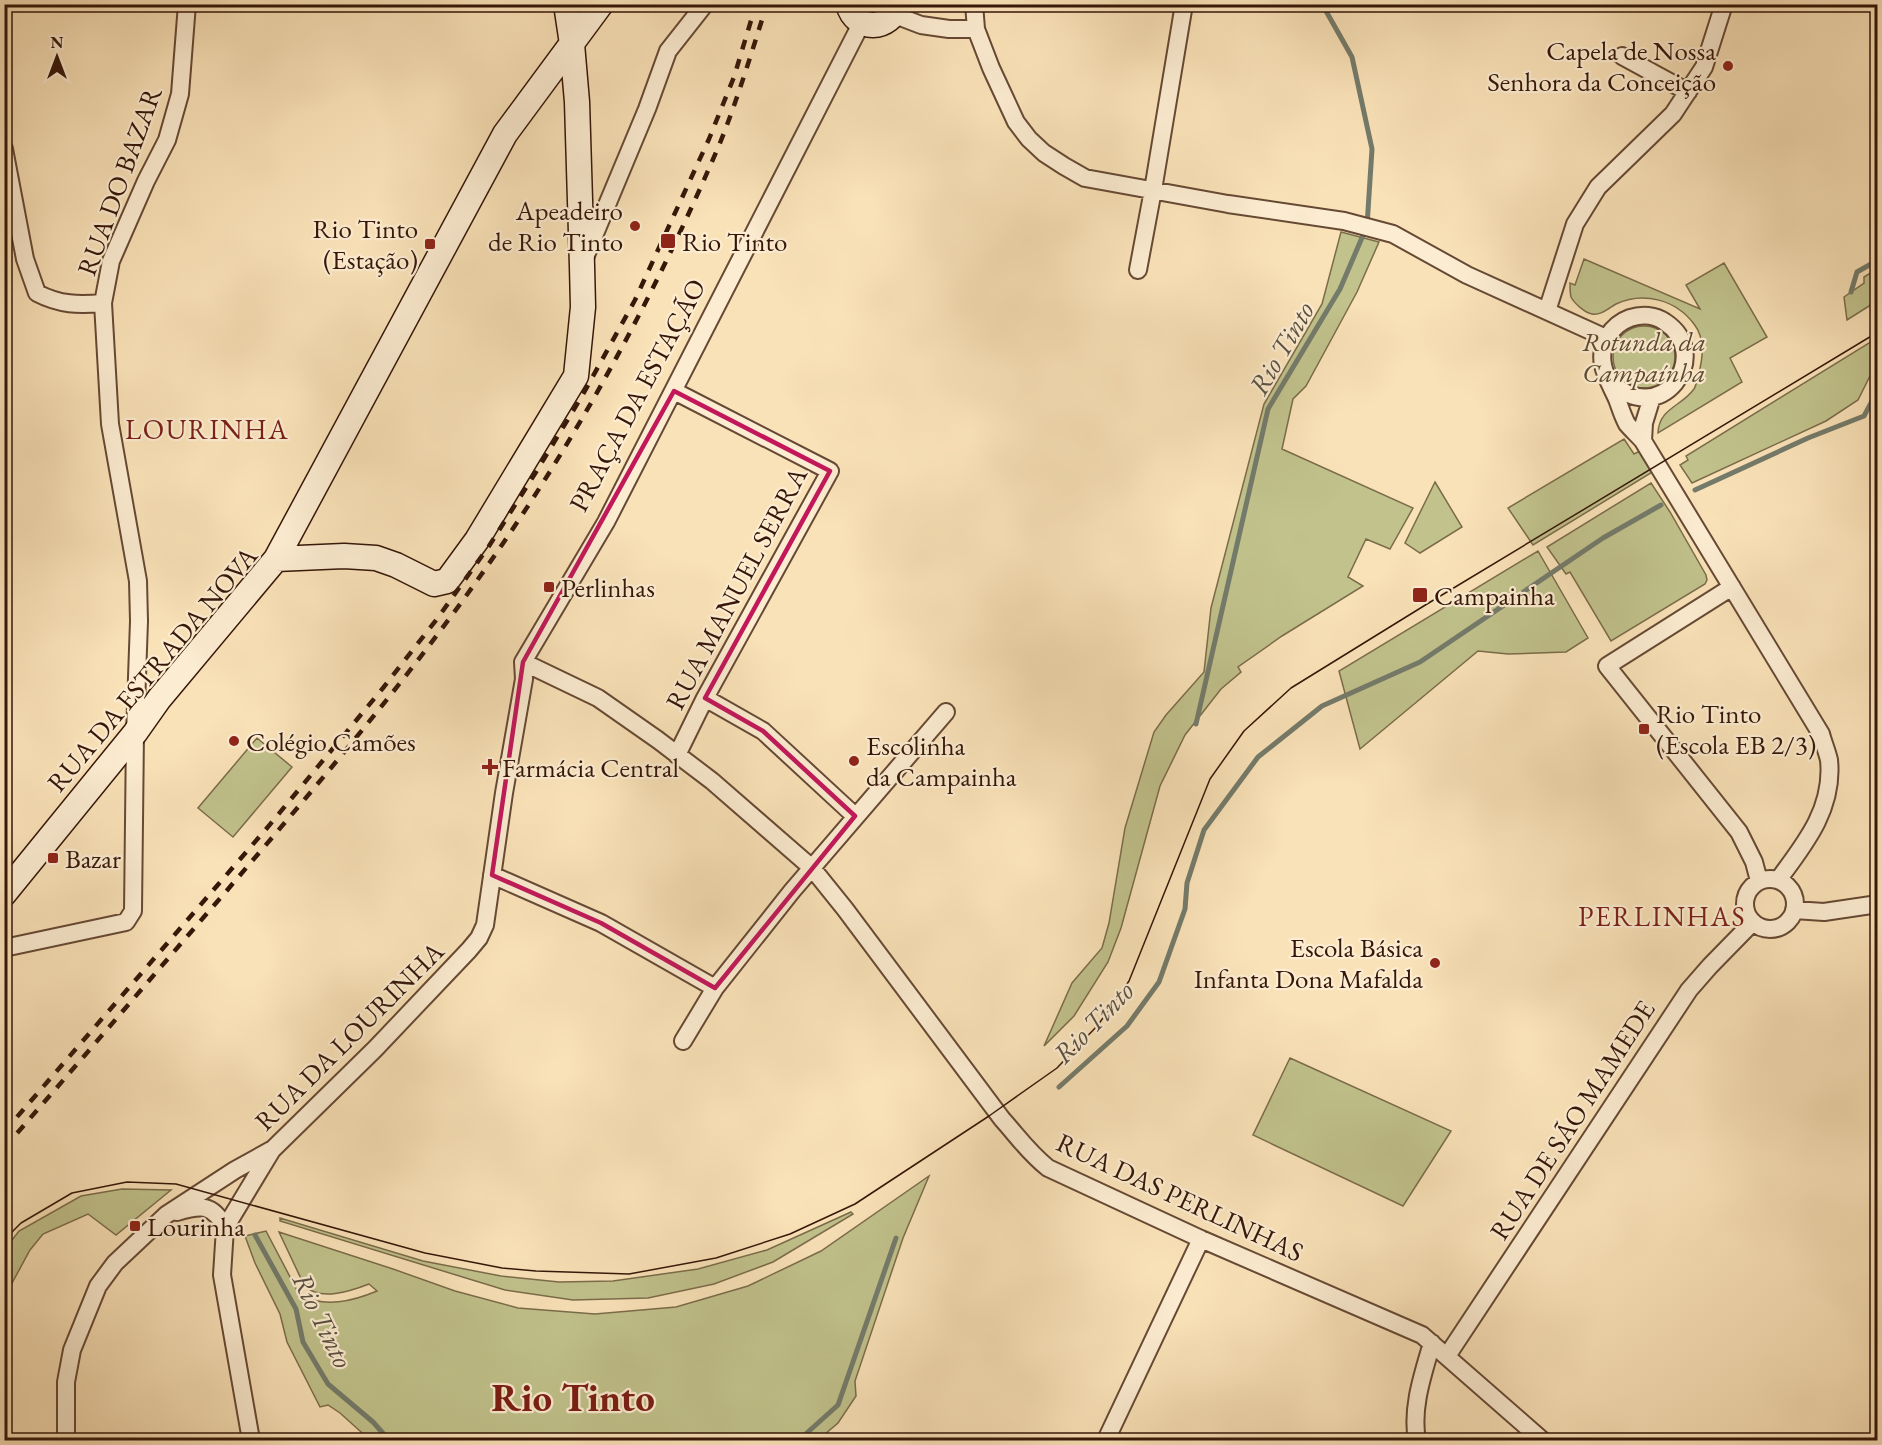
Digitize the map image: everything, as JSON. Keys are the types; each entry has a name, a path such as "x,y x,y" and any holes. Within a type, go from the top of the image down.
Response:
{"street":[{"name":"RUA DO BAZAR","path":"4,948 126,922 133,911 138,580 110,424 103,303 111,261 166,140 180,94 187,4"},
{"path":"566,4 577,102 582,266"},
{"path":"276,559 505,134 601,4"},
{"path":"582,266 647,109 668,51 705,4"},
{"path":"974,4 976,29 1016,122 1029,139 1064,166 1085,178 1228,204 1344,221 1393,234 1467,274 1606,338"},
{"path":"1137,270 1153,190 1184,4"},
{"path":"1547,311 1575,224 1598,187 1673,114 1688,92 1704,67 1724,4"},
{"path":"897,10 921,26 976,29"},
{"name":"PRAÇA DA ESTAÇÃO","path":"523,662 606,522 674,391 855,13 871,25 880,25 888,21 897,10"},
{"path":"1622,56 1688,92"},
{"path":"4,149 25,259 37,293 49,299 75,305 103,303"},
{"name":"RUA DA ESTRADA NOVA","path":"4,894 135,733 159,699 276,559 344,556 375,558 396,564 434,584 447,581 477,540 576,376 583,307 582,266"},
{"path":"1609,380 1619,390 1638,398 1652,397 1666,392 1677,381 1683,368 1685,354 1681,339 1672,327 1661,319 1647,315 1637,316 1623,321 1606,338 1602,352 1603,366 1626,423 1643,441 1821,734 1828,759 1829,787 1821,814 1807,842 1778,880"},
{"name":"RUA MANUEL SERRA","path":"674,391 830,471 705,698 677,755"},
{"path":"1643,441 1644,423 1652,397"},
{"path":"1732,587 1607,666 1739,832 1754,862 1760,881"},
{"name":"RUA DAS PERLINHAS","path":"523,662 598,698 712,781 812,868 1028,1152 1048,1168 1202,1239 1422,1335 1542,1440"},
{"name":"RUA DA LOURINHA","path":"251,1440 222,1275 225,1228 272,1150 375,1049 479,938 485,925 524,678 523,662"},
{"path":"705,698 763,730 855,816"},
{"path":"683,1041 715,988 855,816 946,712"},
{"path":"492,875 601,923 715,988"},
{"path":"1778,880 1790,888 1794,895 1794,910 1791,918 1777,928 1760,927 1748,916 1745,900 1753,886 1760,881 1778,880"},
{"path":"1794,910 1824,912 1878,904"},
{"name":"RUA DE SÃO MAMEDE","path":"1447,1356 1689,990 1753,922"},
{"path":"66,1440 66,1382 72,1350 98,1286 115,1263 166,1215 228,1174 272,1150"},
{"path":"166,1215 194,1207 211,1209 220,1217 225,1228"},
{"path":"1106,1440 1202,1239"},
{"path":"1417,1440 1414,1427 1416,1407 1432,1343"}],"highlighted area":[{"path":"674,391 830,471 705,698 763,731 855,816 715,988 601,923 492,875 523,662"}],"green space":[{"path":"1341,232 1379,242 1357,292 1306,386 1293,399 1282,449 1413,508 1390,549 1366,539 1348,577 1363,586 1282,636 1238,667 1241,672 1221,689 1185,735 1160,786 1121,928 1108,962 1074,1016 1044,1046 1072,983 1102,948 1109,923 1125,828 1154,732 1204,672 1211,608 1264,404 1322,304"},
{"path":"1584,259 1700,309 1686,285 1724,263 1767,337 1730,358 1742,382 1658,433 1659,425 1666,413 1694,389 1702,356 1702,343 1698,330 1678,309 1659,300 1648,298 1627,300 1598,314 1586,312 1572,299 1570,290 1570,283 1575,285"},
{"path":"1877,269 1877,301 1847,320 1844,297 1864,283 1864,277"},
{"name":"Rotunda da Campaínha","path":"1644,326 1656,328 1666,335 1673,345 1675,357 1673,369 1666,379 1656,386 1644,388 1632,386 1622,379 1615,369 1613,357 1615,345 1622,335 1632,328"},
{"path":"1877,338 1877,366 1858,400 1826,421 1692,483 1680,465 1688,460 1686,456"},
{"path":"1624,439 1634,454 1640,451 1654,471 1533,545 1508,508"},
{"path":"1435,482 1462,527 1420,553 1405,543"},
{"path":"1651,483 1670,512 1707,580 1705,584 1611,641 1570,572 1566,574 1547,547"},
{"path":"1538,551 1588,638 1566,652 1508,654 1478,651 1360,749 1339,671"},
{"path":"257,738 292,767 233,837 198,808"},
{"path":"1290,1058 1451,1131 1403,1206 1253,1135"},
{"path":"929,1176 903,1238 855,1381 856,1396 838,1423 818,1440 370,1440 328,1405 320,1407 287,1342 280,1314 255,1263 245,1236 266,1231 300,1296 319,1301 338,1302 377,1291 369,1284 335,1294 310,1290 304,1285 279,1232 455,1291 518,1308 595,1314 676,1307 748,1286 821,1251"},
{"path":"122,1189 171,1190 116,1235 88,1214 43,1234 30,1250 5,1296 5,1249 19,1231 81,1196"},
{"path":"851,1212 853,1214 773,1262 714,1284 648,1298 573,1300 505,1290 280,1221 280,1218 423,1261 501,1276 559,1282 613,1281 698,1269 767,1250"}],"waterway":[{"name":"Rio Tinto","path":"1196,724 1268,409 1340,289 1367,226 1372,149 1352,57 1322,4"},
{"path":"1851,292 1857,272 1878,260"},
{"path":"1695,490 1808,438 1864,416 1878,390"},
{"path":"1059,1087 1127,1026 1159,982 1185,909 1187,883 1204,830 1258,757 1322,706 1420,662 1603,538 1661,505"},
{"name":"Rio Tinto","path":"255,1235 296,1309 303,1342 328,1384 373,1422 389,1440"},
{"name":"Rio Tinto","path":"799,1440 838,1405 896,1238"}],"tram line":[{"path":"4,1240 21,1223 72,1193 127,1182 176,1184 425,1253 502,1268 629,1274 716,1258 790,1234 855,1204 989,1116 1057,1068 1098,1025 1129,981 1210,779 1244,731 1291,688 1878,332"}],"railway":[{"path":"4,1132 267,828 383,688 437,619 489,546 582,396 635,300 709,139 734,77 756,4"},
{"path":"4,1148 294,812 433,641 497,552 560,455 619,354 646,302 720,143 767,4"}],"place":[{"name":"Capela de Nossa Senhora da Conceição","path":"1728,66"},
{"name":"Apeadeiro de Rio Tinto","path":"635,226"},
{"name":"Rio Tinto","path":"668,241"},
{"name":"Rio Tinto (Estação)","path":"430,244"},
{"name":"Perlinhas","path":"549,587"},
{"name":"Campainha","path":"1420,595"},
{"name":"Rio Tinto (Escola EB 2/3)","path":"1644,729"},
{"name":"Colégio Camões","path":"234,741"},
{"name":"Escolinha da Campainha","path":"854,761"},
{"name":"Farmácia Central","path":"490,767"},
{"name":"Bazar","path":"53,858"},
{"name":"Escola Básica Infanta Dona Mafalda","path":"1435,963"},
{"name":"Lourinha","path":"135,1226"}],"district":[{"name":"LOURINHA","path":"207,429"},
{"name":"PERLINHAS","path":"1662,916"},
{"name":"Rio Tinto","path":"573,1397"}]}
